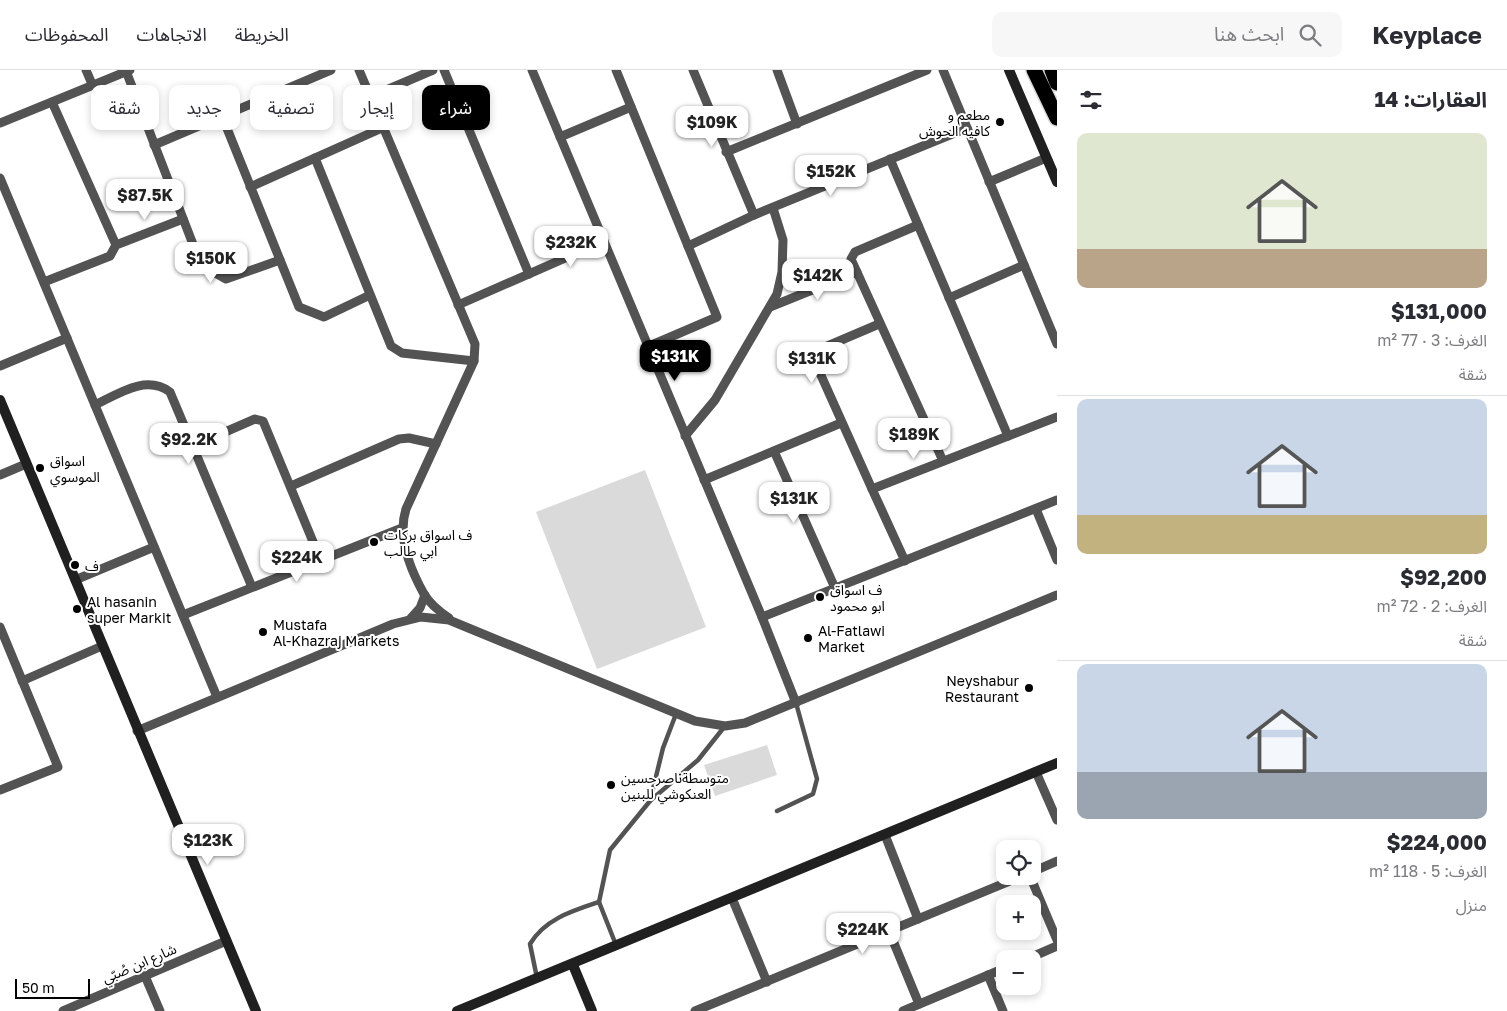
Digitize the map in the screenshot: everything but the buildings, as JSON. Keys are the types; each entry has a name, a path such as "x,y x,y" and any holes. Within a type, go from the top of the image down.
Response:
{"highway":[{"path":"1034,70 1057,118"},
{"path":"1052,70 1057,83"}],"street":[{"path":"86,70 92,84"},
{"path":"240,108 331,70"},
{"path":"359,70 365,85"},
{"path":"399,85 433,70"},
{"path":"444,70 529,274"},
{"path":"532,70 762,617 796,703"},
{"path":"616,70 716,317 647,347"},
{"path":"693,70 754,215"},
{"path":"777,70 797,124"},
{"path":"726,152 927,70"},
{"path":"943,70 1024,265 1054,328 1057,344"},
{"path":"1008,70 1057,182"},
{"path":"0,123 92,84 128,71 201,265 226,278 280,260"},
{"path":"52,102 116,245"},
{"path":"560,137 631,107"},
{"path":"688,246 754,215 967,128"},
{"path":"154,144 188,130"},
{"path":"228,130 299,307 324,317 370,295"},
{"path":"250,187 378,130"},
{"path":"383,130 475,344 474,361 406,509 402,528 406,550 424,595 440,611 458,624"},
{"path":"315,158 389,342 394,349 402,353 474,361"},
{"path":"989,182 1046,158"},
{"path":"890,159 1008,436"},
{"path":"0,178 217,698"},
{"path":"0,204 9,200"},
{"path":"685,436 715,400 777,294 782,272 783,240 773,208"},
{"path":"44,282 110,256 116,245 183,218"},
{"path":"918,225 855,252 851,259 943,462"},
{"path":"458,305 604,241"},
{"path":"949,298 1024,265"},
{"path":"770,307 857,272"},
{"path":"879,324 812,353 841,423 905,561"},
{"path":"0,366 67,338"},
{"path":"95,405 143,384 157,384 172,396 252,588"},
{"path":"0,400 137,731 256,1011"},
{"path":"872,489 1057,417"},
{"path":"194,446 252,420 261,420 267,426 321,561"},
{"path":"704,480 841,423"},
{"path":"291,486 398,439 409,438 436,444"},
{"path":"774,451 836,588"},
{"path":"0,476 26,464"},
{"path":"762,617 1057,500"},
{"path":"1036,509 1057,560"},
{"path":"183,614 402,528"},
{"path":"75,580 154,547"},
{"path":"411,618 420,608 424,595"},
{"path":"137,731 411,618 440,618 458,624 676,714 705,724 725,726 745,723 1057,596"},
{"path":"0,627 58,767 0,790"},
{"path":"22,680 102,646"},
{"path":"457,1011 573,965 1057,763"},
{"path":"1036,772 1057,820"},
{"path":"885,835 918,919"},
{"path":"1041,868 1057,862"},
{"path":"695,1011 1000,885"},
{"path":"1034,885 1057,940"},
{"path":"732,898 767,982"},
{"path":"889,931 919,1004"},
{"name":"شارع ابن صُبّي","path":"63,1011 80,1008 145,976 226,940"},
{"path":"1041,953 1057,946"},
{"path":"573,965 592,1011"},
{"path":"902,1011 996,972"},
{"path":"988,975 1003,1011"},
{"path":"145,976 160,1011"}],"lane":[{"path":"777,811 813,794 817,779 796,703"},
{"path":"650,801 663,748 676,714"},
{"path":"616,946 599,902 610,850 650,801 698,760 725,726"},
{"path":"537,979 530,944 536,933 560,916 599,902"}],"shaded area":[{"path":"645,470 706,627 597,669 536,512"},
{"path":"767,745 777,775 715,796 704,765"}],"place":[{"name":"مطعم و كافيه الحوش","path":"1000,122"},
{"name":"اسواق الموسوي","path":"40,468"},
{"name":"ف اسواق بركات ابي طالب","path":"374,542"},
{"name":"ف","path":"75,565"},
{"name":"ف اسواق ابو محمود","path":"820,597"},
{"name":"Al hasanin super Markit","path":"77,609"},
{"name":"Mustafa Al-Khazraj Markets","path":"263,632"},
{"name":"Al-Fatlawi Market","path":"808,638"},
{"name":"Neyshabur Restaurant","path":"1029,688"},
{"name":"متوسطةناصرحسين العنكوشي للبنين","path":"611,785"}]}
